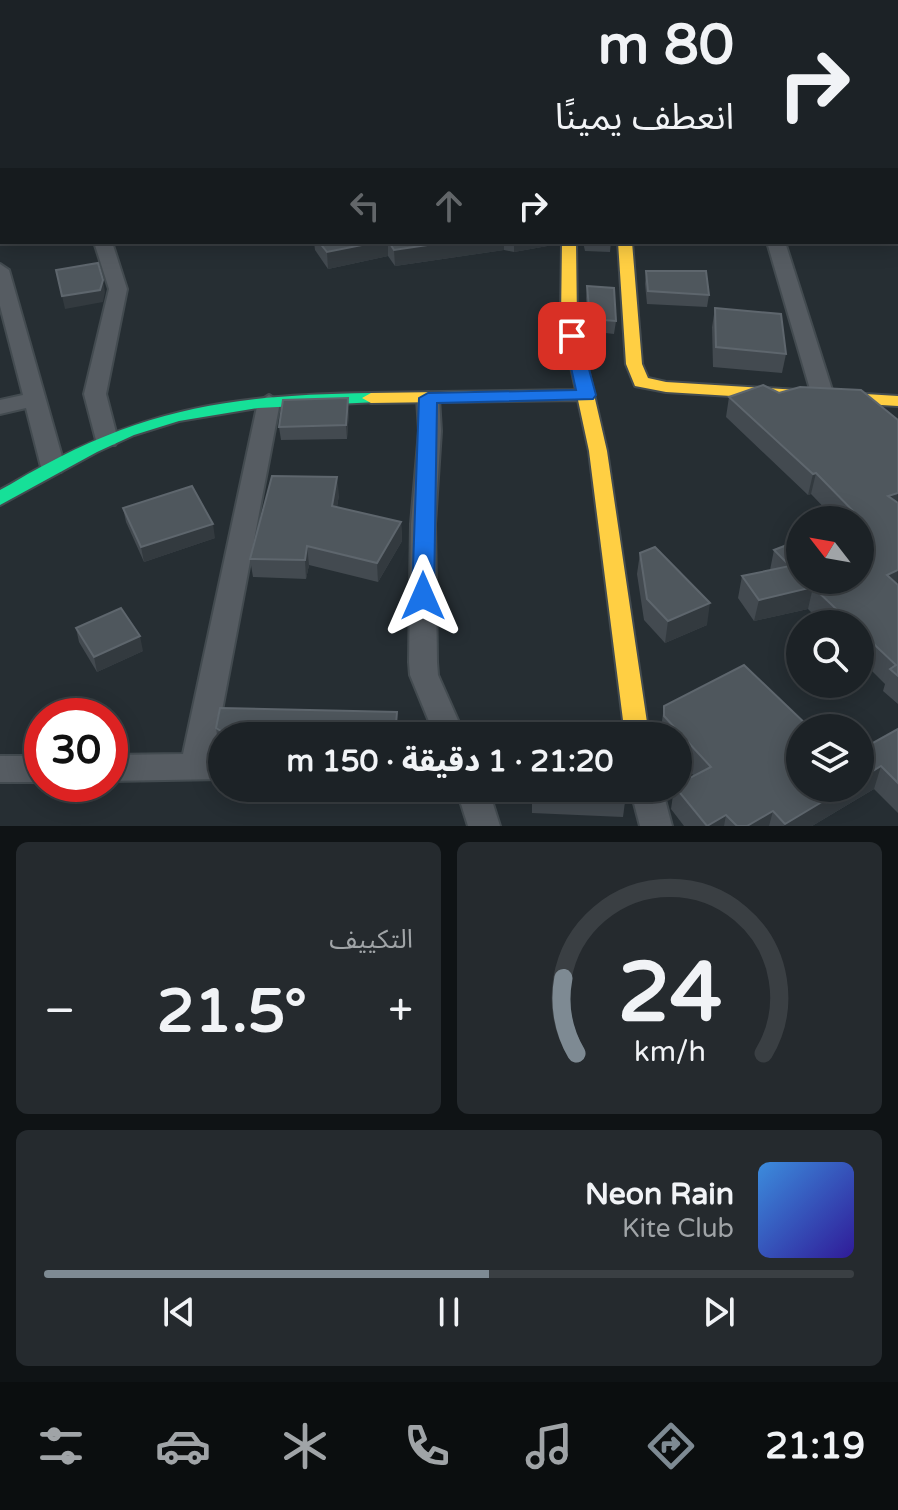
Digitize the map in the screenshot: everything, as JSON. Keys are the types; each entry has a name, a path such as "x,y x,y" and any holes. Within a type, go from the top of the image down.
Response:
{"street":[{"path":"104,244 118,289 95,394 107,440"},
{"path":"569,244 569,321 587,395 610,528 635,722"},
{"path":"625,244 634,364 641,382 666,387 862,399 892,410"},
{"path":"777,244 823,396"},
{"path":"0,270 53,467"},
{"path":"0,499 53,467 107,440 184,415 269,402 587,395"},
{"path":"428,398 430,431 423,524 423,662 428,686 444,722"},
{"path":"0,407 35,399"},
{"path":"216,722 269,402"},
{"path":"128,768 208,766"},
{"path":"0,769 24,769"},
{"path":"476,802 484,826"},
{"path":"650,802 656,826"}],"building":[{"path":"321,244 367,244 327,252"},
{"path":"390,244 434,244 394,250"},
{"path":"98,263 103,280 100,290 62,296 56,270"},
{"path":"646,271 706,271 709,295 648,291"},
{"path":"587,286 614,288 616,321 590,319"},
{"path":"715,308 781,314 786,354 716,347"},
{"path":"763,385 779,393 800,387 861,390 898,420 898,493 888,496 898,503 898,570 887,575 898,585 898,676 890,669 896,665 874,644 874,610 837,610 820,594 874,594 874,506 848,506 816,473 813,474 729,397"},
{"path":"348,398 346,425 279,427 283,400"},
{"path":"272,476 337,477 332,506 401,522 377,563 307,546 305,560 250,559"},
{"path":"192,486 213,524 141,547 123,508"},
{"path":"786,545 786,562 774,550"},
{"path":"655,547 710,603 668,621 647,599 640,553"},
{"path":"786,567 786,594 759,600 742,576"},
{"path":"121,608 140,636 94,657 76,628"},
{"path":"744,665 795,714 786,714 786,802 822,802 785,824 773,811 747,826 737,826 726,815 707,826 687,802 692,802 692,777 711,767 692,746 692,722 670,722 664,716 664,706"},
{"path":"220,708 397,712 396,722 217,722"},
{"path":"898,729 898,783 881,766 874,770 874,742"}],"traffic: fast":[{"path":"0,499 90,448 175,417 258,403 371,398"}],"traffic: slow":[{"path":"569,244 569,321 598,451 635,722"},
{"path":"625,244 634,364 641,382 666,387 898,401"},
{"path":"371,398 587,395"}],"route":[{"path":"423,596 423,524 430,431 428,398 587,395 572,336"}]}
